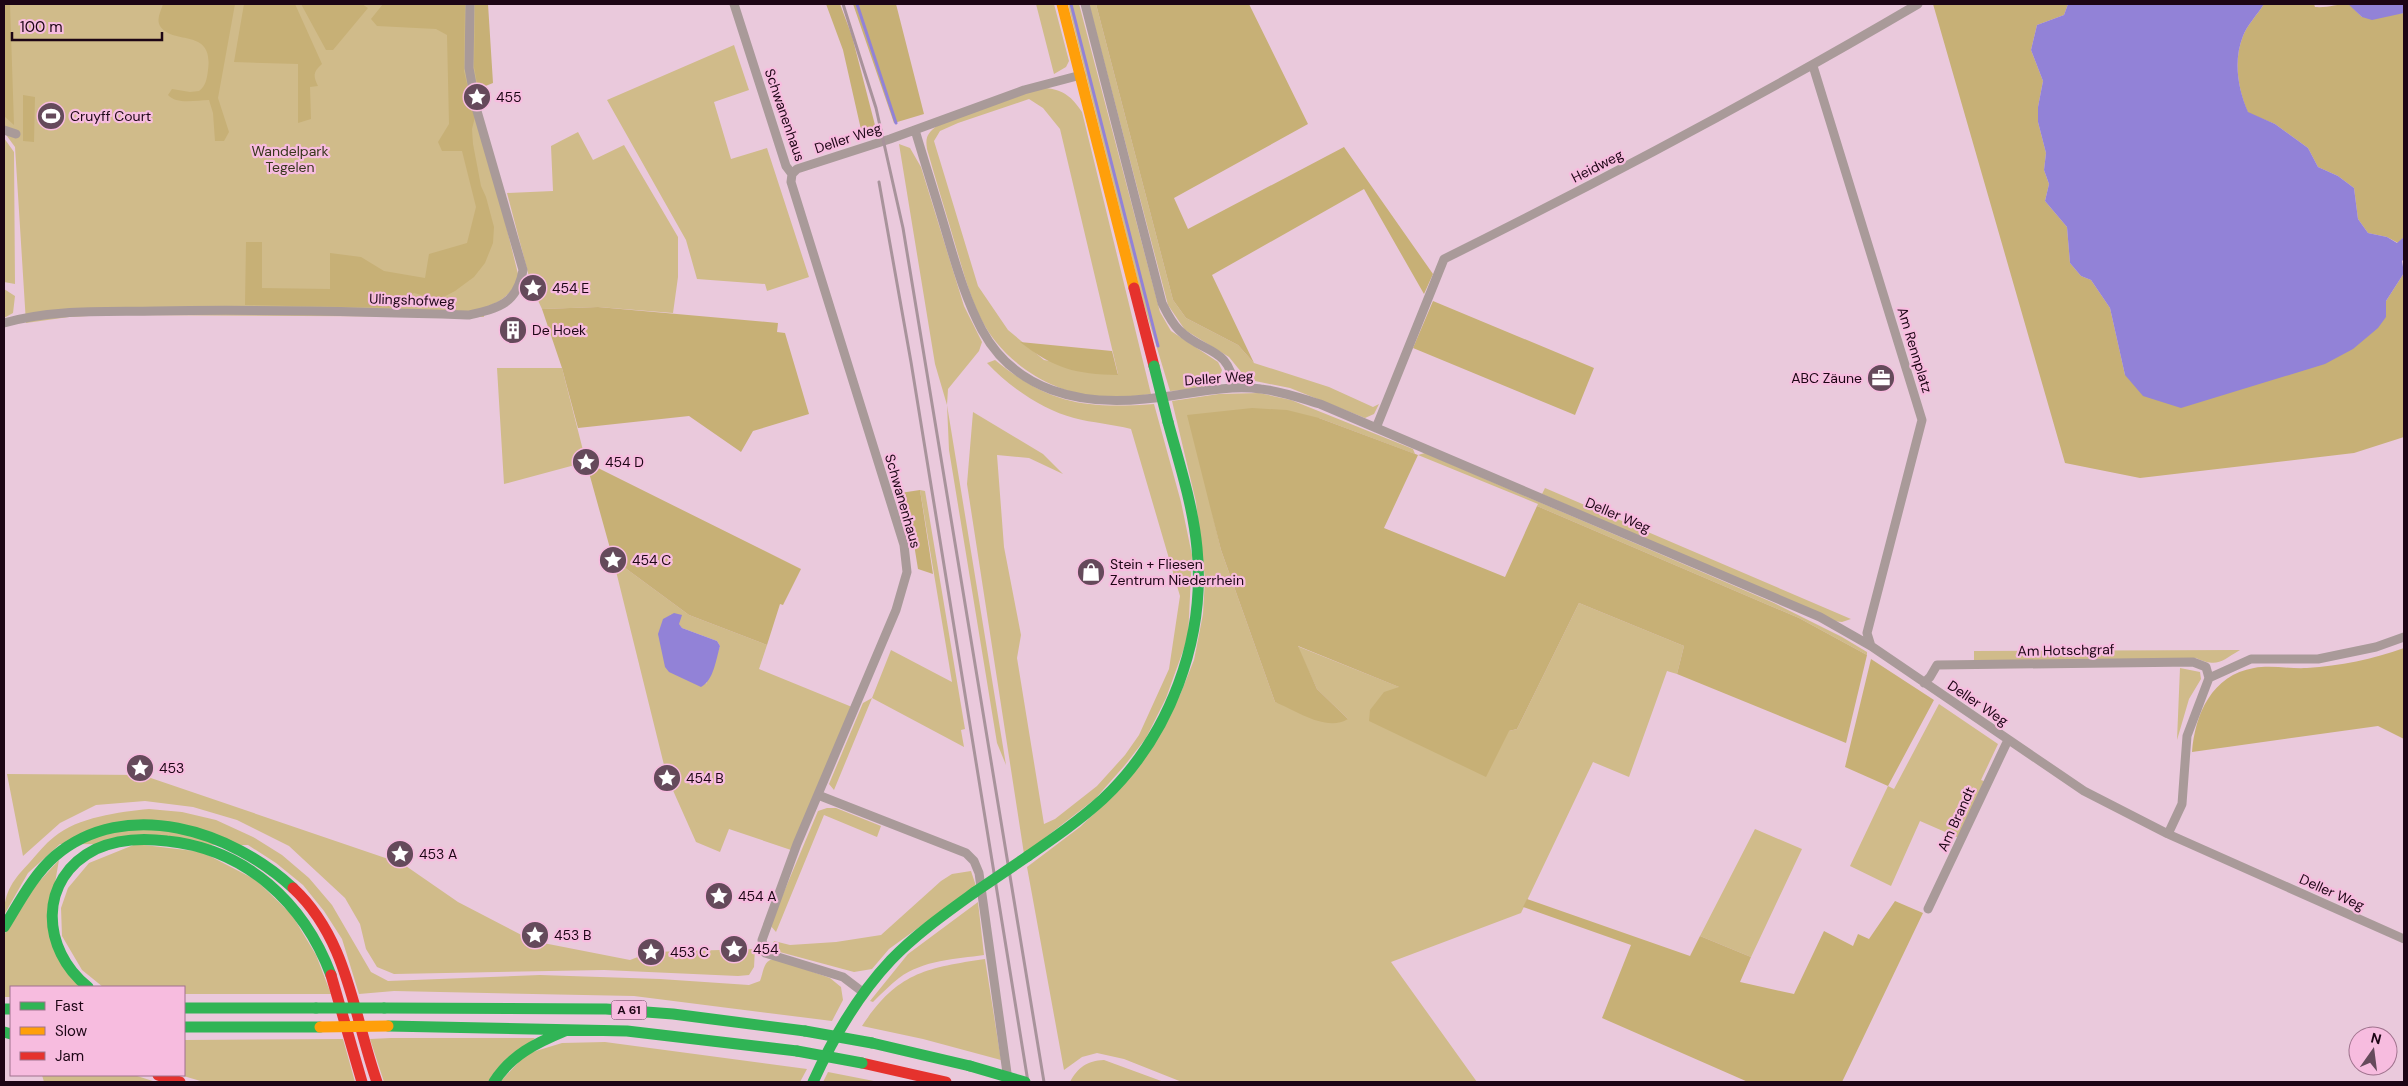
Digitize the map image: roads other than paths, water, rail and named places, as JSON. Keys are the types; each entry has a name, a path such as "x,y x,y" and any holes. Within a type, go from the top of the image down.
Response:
{"main road":[{"path":"813,1082 846,1018 892,960 925,929 974,892 1079,819 1114,788 1158,729 1170,706 1186,662 1197,601 1197,547 1186,489 1062,4"},
{"path":"4,927 29,886 48,863 62,850 88,835 123,826 162,826 193,832 228,843 253,855 278,874 307,901 325,927 349,980 366,1052 377,1082"},
{"path":"87,986 64,965 53,934 52,914 56,895 60,884 73,866 99,848 131,840 166,840 214,852 245,867 272,886 295,908 315,936 333,977 350,1048 362,1082"},
{"name":"A 61","path":"185,1008 606,1009 673,1014 805,1030 872,1043 970,1066 1026,1082"},
{"name":"A 61","path":"185,1027 388,1026 572,1029 671,1035 797,1051 946,1082"},
{"path":"494,1082 503,1068 521,1051 572,1029"},
{"path":"161,1076 180,1082"}],"street":[{"name":"Ulingshofweg","path":"4,322 20,318 88,312 222,310 470,315 505,304 514,296 523,270 477,111 468,68 470,4"},
{"name":"Schwanenhaus","path":"734,4 786,166 792,174 791,182 904,545 907,572 896,610 818,795 762,940 764,952 843,977 864,993"},
{"path":"1085,4 1162,304 1170,319 1179,330 1228,363 1232,372 1234,388"},
{"name":"Heidweg","path":"1376,428 1444,259 1642,159 1813,66 1918,4"},
{"name":"Am Rennplatz","path":"1813,66 1922,420 1867,633 1871,646"},
{"name":"Deller Weg","path":"792,174 797,169 915,130 1024,90 1081,75"},
{"path":"4,130 16,134"},
{"name":"Deller Weg","path":"915,130 972,310 991,343 1010,364 1029,379 1069,396 1093,401 1146,399 1234,388 1261,389 1289,394 1320,404 1820,617 1871,646 2084,791 2168,834 2404,939"},
{"path":"2168,834 2182,804 2187,736 2209,678 2251,659 2318,659 2376,647 2404,637"},
{"name":"Am Hotschgraf","path":"1924,683 1937,665 2193,662 2206,667 2209,678"},
{"name":"Am Brandt","path":"1928,909 2008,740"},
{"path":"818,795 966,853 974,860 979,873 1008,1082"}],"waterway":[{"path":"857,4 896,123"},
{"path":"1071,4 1158,346"}],"railway":[{"path":"843,4 876,108 903,228 1044,1082"},
{"path":"879,182 911,362 1028,1082"}],"place":[{"name":"455","path":"477,97"},
{"name":"Cruyff Court","path":"51,116"},
{"name":"454 E","path":"533,288"},
{"name":"De Hoek","path":"513,330"},
{"name":"ABC Zäune","path":"1881,378"},
{"name":"454 D","path":"586,462"},
{"name":"454 C","path":"613,560"},
{"name":"Stein + Fliesen Zentrum Niederrhein","path":"1091,572"},
{"name":"453","path":"140,768"},
{"name":"454 B","path":"667,778"},
{"name":"453 A","path":"400,854"},
{"name":"454 A","path":"719,896"},
{"name":"453 B","path":"535,935"},
{"name":"454","path":"734,949"},
{"name":"453 C","path":"651,952"}],"park label":[{"name":"Wandelpark Tegelen","path":"290,160"}]}
